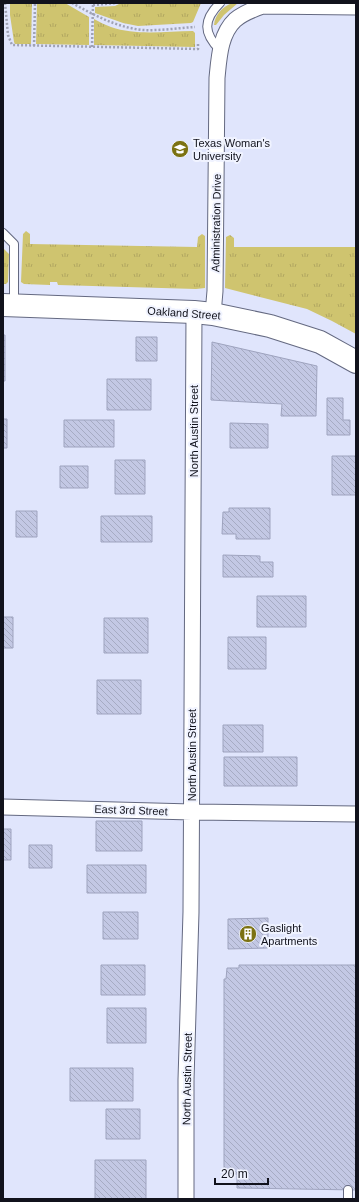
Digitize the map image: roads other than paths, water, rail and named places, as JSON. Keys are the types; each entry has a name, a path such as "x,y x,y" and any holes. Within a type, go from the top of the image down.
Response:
{"street":[{"name":"Administration Drive","path":"204,313 215,291 217,78 220,50 226,31 236,20 261,4 356,7"},
{"name":"Oakland Street","path":"8,305 204,313 270,326 320,342 356,362"},
{"name":"North Austin Street","path":"186,1199 186,1080 204,313"},
{"name":"East 3rd Street","path":"3,807 192,812 356,814"}],"lane":[{"path":"220,3 208,20 208,34 220,50"},
{"path":"3,233 14,244 8,305"},
{"path":"348,1190 348,1199"}],"place":[{"name":"Texas Woman's University","path":"180,149"},
{"name":"Gaslight Apartments","path":"248,934"}]}
